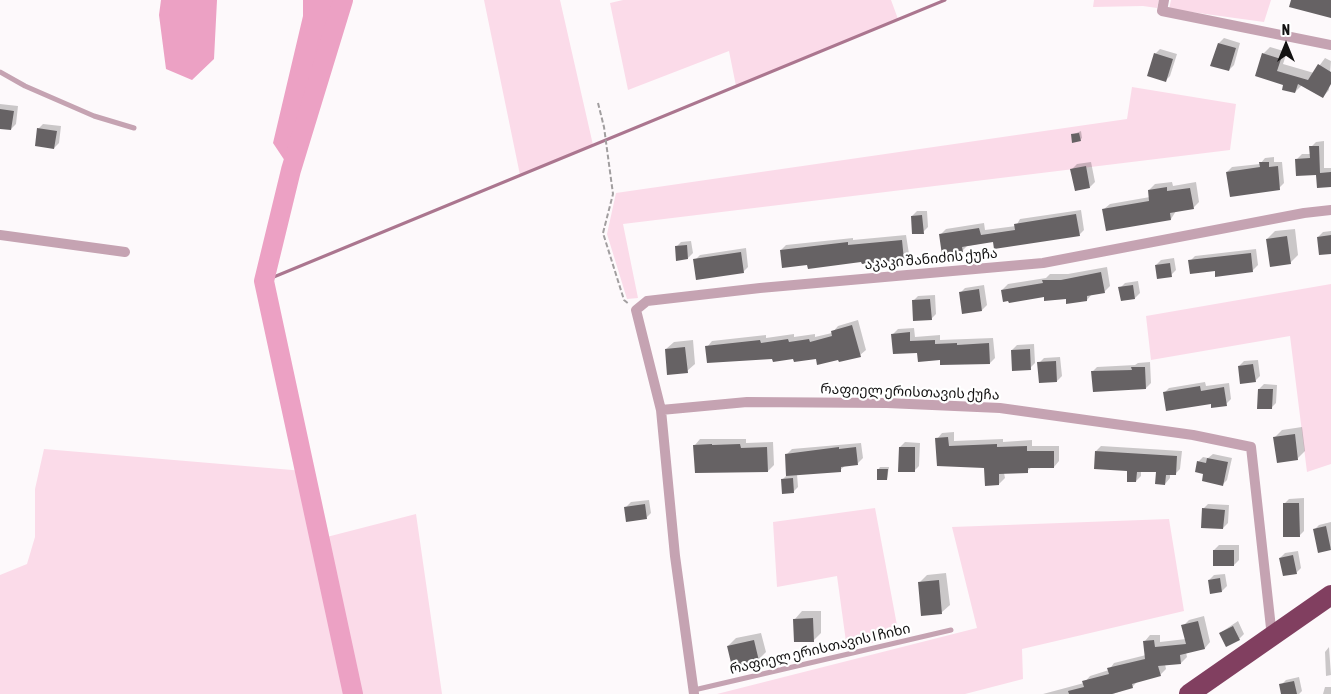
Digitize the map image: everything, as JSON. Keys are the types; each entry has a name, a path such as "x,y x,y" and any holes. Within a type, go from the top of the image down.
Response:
{"highway":[{"path":"1189,694 1331,595"}],"street":[{"path":"1164,0 1162,11 1331,45"},
{"name":"აკაკი შანიძის ქუჩა","path":"636,310 647,301 732,291 1042,263 1304,213 1331,210"},
{"path":"0,235 125,252"},
{"path":"636,310 660,410 675,556 694,692"},
{"name":"რაფიელ ერისთავის ქუჩა","path":"660,410 747,402 888,403 1000,408 1193,435 1251,447 1272,637"}],"lane":[{"path":"0,72 24,86 94,116 134,128"},
{"name":"რაფიელ ერისთავის I ჩიხი","path":"694,692 951,630"}],"path":[{"path":"598,103 605,135 613,194 603,233 624,300 636,310"}],"shaded area":[{"path":"161,0 217,0 214,59 192,80 166,69 159,15"},
{"path":"303,0 343,0 291,170 273,143 303,16"},
{"path":"484,0 560,0 593,145 520,175"},
{"path":"623,0 891,0 898,19 736,86 729,51 628,90 610,3"},
{"path":"1094,0 1159,0 1157,8 1143,6 1093,7"},
{"path":"1171,0 1271,0 1264,22 1169,9"},
{"path":"1132,87 1236,104 1230,150 623,224 638,298 627,299 607,234 616,193 1127,119"},
{"path":"1331,284 1331,464 1307,472 1290,336 1151,360 1146,316"},
{"path":"44,449 304,471 319,539 416,514 442,694 0,694 0,575 27,564 35,537 35,489"},
{"path":"875,508 899,636 847,649 837,576 777,587 773,522"},
{"path":"1169,519 1184,611 1022,649 1023,679 965,694 717,694 977,628 952,527"}],"building":[{"path":"1291,0 1331,0 1331,18 1289,7"},
{"path":"1218,43 1236,48 1229,71 1210,66"},
{"path":"1154,53 1173,59 1166,82 1147,76"},
{"path":"1262,53 1281,59 1277,71 1308,80 1318,64 1331,72 1331,84 1323,98 1298,84 1295,93 1282,90 1283,85 1255,76"},
{"path":"0,109 14,111 11,130 0,129"},
{"path":"37,128 57,131 54,149 35,146"},
{"path":"1079,133 1081,141 1072,143 1071,134"},
{"path":"1309,146 1319,146 1320,173 1331,172 1331,187 1317,188 1316,175 1296,176 1295,159 1310,158"},
{"path":"1259,162 1269,162 1269,167 1278,166 1280,190 1230,197 1226,172 1260,167"},
{"path":"1086,166 1090,188 1075,191 1070,169"},
{"path":"1167,187 1167,191 1190,188 1194,209 1170,213 1171,220 1106,231 1102,209 1149,201 1148,190"},
{"path":"1076,214 1080,236 994,249 993,242 962,247 963,252 942,255 939,234 979,228 981,235 1015,230 1014,224"},
{"path":"922,215 924,234 912,234 911,216"},
{"path":"1331,235 1331,254 1319,255 1317,237"},
{"path":"1287,236 1291,264 1270,267 1266,239"},
{"path":"902,240 904,260 862,264 861,262 808,269 807,265 782,268 780,250 848,242 848,245"},
{"path":"687,245 688,259 676,261 675,246"},
{"path":"741,252 744,273 696,280 693,259"},
{"path":"1251,253 1253,272 1215,277 1215,271 1190,274 1188,260"},
{"path":"1170,263 1172,277 1157,279 1155,265"},
{"path":"1101,272 1105,293 1087,296 1087,301 1066,304 1066,299 1044,301 1044,297 1009,303 1008,301 1003,302 1001,290 1043,283 1042,280 1061,280"},
{"path":"1133,285 1135,299 1121,301 1118,287"},
{"path":"979,289 982,311 962,314 959,292"},
{"path":"930,299 932,320 913,321 912,300"},
{"path":"852,325 861,357 817,365 816,359 794,362 793,359 773,362 772,359 707,363 705,346 760,340 761,343 788,339 789,342 809,339 810,342 832,336 831,331"},
{"path":"910,332 910,341 935,340 935,344 957,343 957,345 989,343 990,364 940,365 940,360 918,362 917,353 893,354 891,334"},
{"path":"685,347 688,373 667,375 665,349"},
{"path":"1030,349 1031,370 1012,371 1011,350"},
{"path":"1056,361 1057,382 1039,383 1037,362"},
{"path":"1253,364 1256,382 1240,384 1238,366"},
{"path":"1131,367 1145,367 1146,389 1093,392 1091,371 1132,370"},
{"path":"1200,386 1201,391 1224,387 1227,406 1211,408 1211,404 1166,411 1163,392"},
{"path":"1258,389 1273,389 1272,409 1257,409"},
{"path":"1295,434 1298,460 1277,463 1273,437"},
{"path":"948,437 949,446 997,444 997,447 1027,446 1027,451 1054,451 1054,468 1028,468 1028,473 999,474 999,485 985,486 984,468 937,466 935,438"},
{"path":"740,444 741,448 767,447 768,472 695,473 693,445"},
{"path":"839,447 839,449 856,447 858,465 841,467 841,472 786,476 785,454"},
{"path":"899,447 915,447 915,472 898,472"},
{"path":"1095,451 1177,456 1176,475 1166,475 1165,485 1155,484 1156,472 1137,472 1136,482 1127,482 1127,471 1094,469"},
{"path":"1207,458 1228,462 1223,486 1202,481 1203,474 1195,472 1197,461 1206,463"},
{"path":"877,469 888,469 887,480 877,480"},
{"path":"793,478 794,493 782,494 781,479"},
{"path":"1283,503 1299,503 1300,537 1283,537"},
{"path":"645,504 647,519 626,522 624,507"},
{"path":"1202,508 1225,510 1223,529 1201,528"},
{"path":"1326,526 1331,550 1318,553 1313,529"},
{"path":"1213,550 1234,550 1234,566 1213,566"},
{"path":"1293,555 1297,574 1283,576 1279,558"},
{"path":"1220,578 1222,592 1210,594 1208,580"},
{"path":"939,580 942,614 921,616 918,582"},
{"path":"813,618 814,642 794,642 793,619"},
{"path":"1198,621 1205,649 1180,655 1181,664 1158,666 1161,676 1132,684 1133,688 1112,694 1069,694 1068,691 1084,687 1082,681 1109,674 1107,668 1145,659 1143,641 1154,640 1155,647 1186,644 1181,625"},
{"path":"1233,626 1240,640 1226,647 1219,633"},
{"path":"754,640 759,661 732,667 727,646"},
{"path":"1294,681 1297,694 1281,694 1279,684"}],"waterway":[{"path":"343,0 291,170 264,281 353,694"},
{"path":"264,281 945,0"}]}
